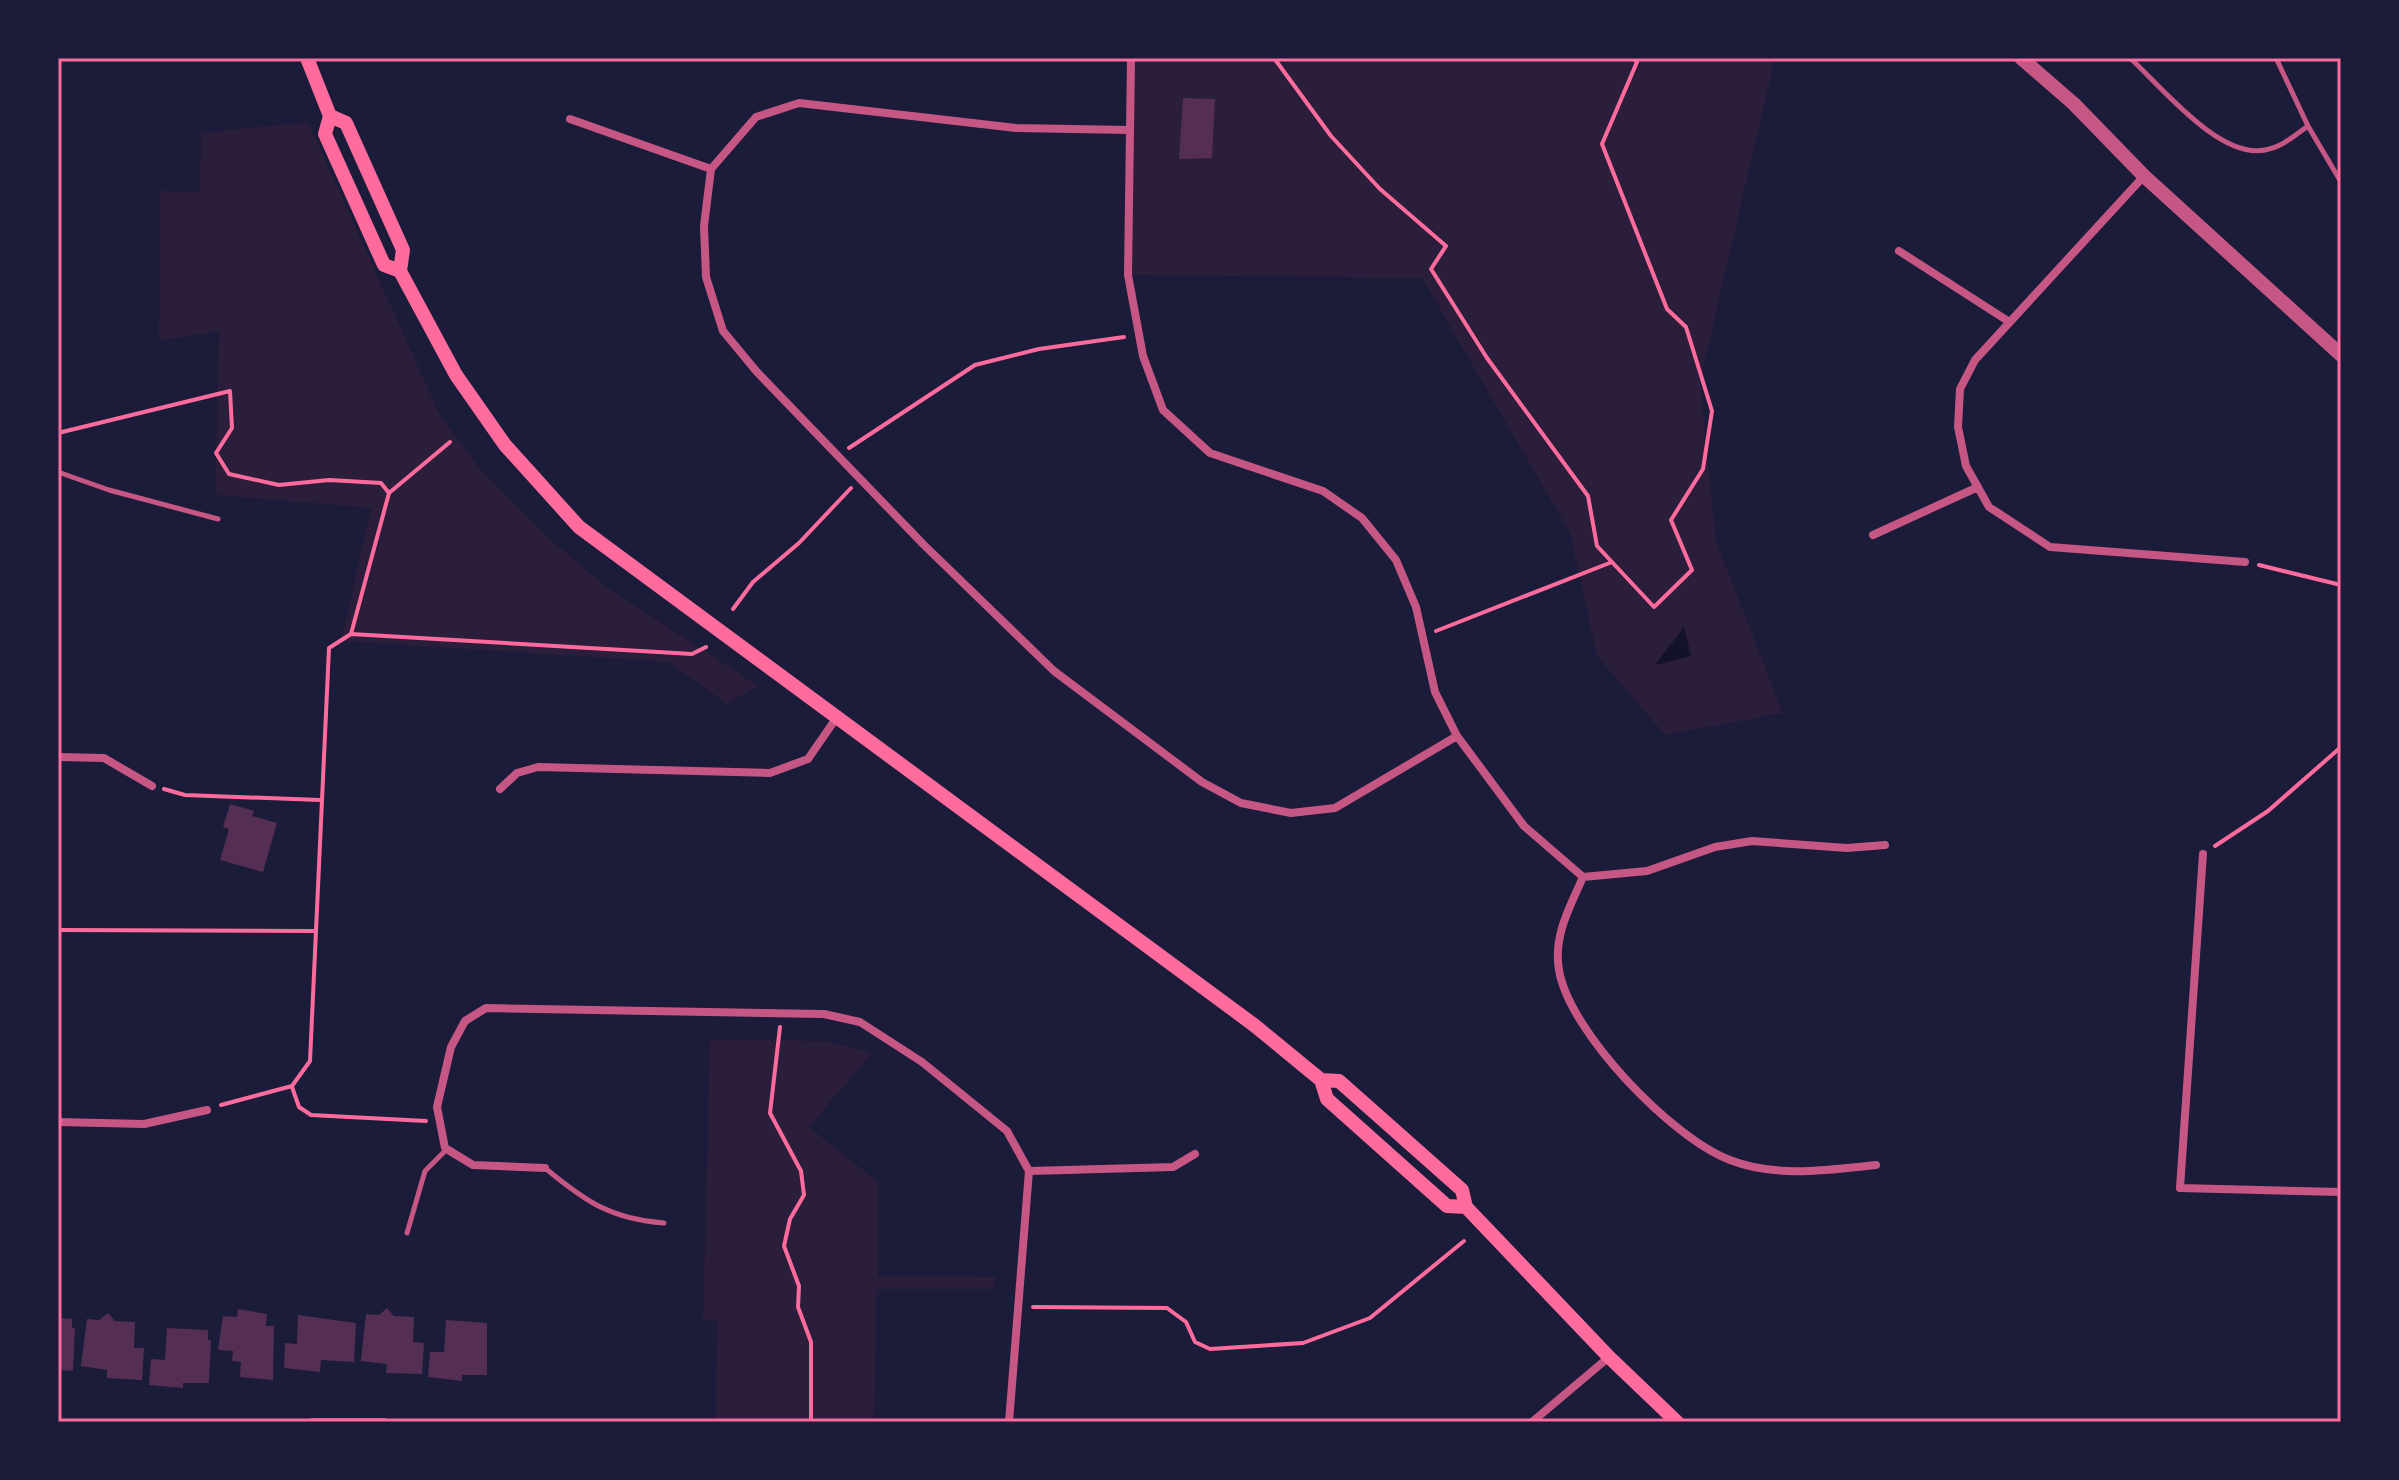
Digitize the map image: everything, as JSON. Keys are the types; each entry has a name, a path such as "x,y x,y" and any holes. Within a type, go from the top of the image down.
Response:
{"main road":[{"path":"307,58 330,116 325,134 384,265 400,271"},
{"path":"330,116 346,123 353,137 403,250 400,271 456,375 505,445 579,527 1254,1025 1321,1080 1327,1099 1447,1206 1466,1207"},
{"path":"1321,1080 1339,1081 1462,1190 1466,1207 1609,1357 1677,1422"}],"street":[{"path":"1131,58 1128,275 1138,334 1163,410 1210,453 1323,491 1362,518 1396,560 1416,607 1435,692 1457,736 1524,826 1583,877 1647,871 1715,847 1752,841 1847,848 1885,845"},
{"path":"2021,58 2074,104 2144,176 2341,355"},
{"path":"1129,130 1016,128 799,103 756,117 711,169 704,226 706,277 723,331 757,372 860,479 1054,671 1202,782 1241,803 1291,813 1335,808 1457,736"},
{"path":"570,119 711,169"},
{"path":"2144,176 1975,360 1960,389 1958,427 1966,466 1989,507 2050,547 2245,562"},
{"path":"1899,251 2008,321"},
{"path":"1873,535 1978,487"},
{"path":"500,789 517,773 538,767 770,773 808,759 837,717"},
{"path":"58,757 104,758 152,786"},
{"path":"2203,854 2180,1188 2341,1192"},
{"path":"1583,877 1558,935 1559,970 1568,1000 1590,1040 1625,1079 1700,1145 1731,1161 1779,1171 1876,1165"},
{"path":"545,1168 473,1165 447,1149 437,1107 451,1047 465,1021 486,1008 824,1014 860,1022 922,1062 1007,1131 1029,1171 1009,1422"},
{"path":"58,1122 144,1124 207,1110"},
{"path":"1029,1171 1173,1167 1195,1154"},
{"path":"1532,1422 1609,1357"},
{"path":"313,1422 384,1422"}],"lane":[{"path":"2130,58 2208,131 2237,149 2263,150 2286,143 2308,126"},
{"path":"2276,58 2308,126 2341,182"},
{"path":"58,472 109,490 218,519"},
{"path":"407,1233 425,1171 447,1149"},
{"path":"545,1168 596,1207 630,1220 664,1223"}],"path":[{"path":"1274,58 1341,147 1380,189 1446,246 1431,269 1487,358 1525,405 1588,496 1597,546 1654,607 1692,570 1671,520 1703,469 1712,411 1686,327 1667,309 1602,144 1637,62 1633,58"},
{"path":"838,456 975,365 1039,349 1138,334"},
{"path":"58,433 230,391 232,428 216,453 229,474 279,485 366,481 381,483 389,493"},
{"path":"351,634 389,493 450,442"},
{"path":"733,609 753,582 799,543 860,479"},
{"path":"1421,637 1612,562"},
{"path":"2245,562 2341,585"},
{"path":"207,1110 244,1097 292,1086 310,1061 329,648 351,634 692,654 706,647"},
{"path":"2203,854 2268,811 2341,747"},
{"path":"152,786 185,795 320,800"},
{"path":"58,930 315,931"},
{"path":"781,1013 770,1113 801,1171 804,1195 790,1219 784,1246 799,1286 798,1307 811,1342 811,1422"},
{"path":"292,1086 299,1107 311,1115 405,1123 440,1120"},
{"path":"1018,1307 1167,1308 1186,1322 1195,1342 1210,1349 1303,1343 1370,1318 1464,1241"}],"shaded area":[{"path":"1131,58 1775,58 1700,382 1716,541 1783,713 1665,735 1597,656 1570,533 1422,278 1128,275"},
{"path":"308,122 440,415 476,464 545,535 605,586 758,686 727,704 669,662 341,641 371,508 215,495 219,331 159,341 160,191 200,192 201,133"},
{"path":"1684,627 1691,656 1655,665"},
{"path":"710,1039 827,1041 872,1053 809,1127 878,1182 878,1276 996,1277 993,1289 877,1289 874,1422 715,1422 718,1321 703,1320"}],"building":[{"path":"1183,98 1215,99 1212,158 1179,159"},
{"path":"230,804 254,811 252,816 277,823 263,872 220,860 229,829 223,827"},
{"path":"387,1308 394,1316 414,1317 413,1342 424,1343 422,1374 386,1373 387,1364 361,1361 366,1314 379,1315"},
{"path":"238,1309 267,1314 266,1326 274,1326 273,1380 240,1377 241,1362 232,1361 233,1351 218,1350 223,1316 237,1317"},
{"path":"108,1313 115,1321 135,1322 134,1348 144,1348 142,1380 107,1378 107,1370 81,1366 87,1319 99,1320"},
{"path":"298,1315 356,1323 354,1362 321,1360 320,1372 284,1368 285,1343 297,1344"},
{"path":"58,1318 72,1319 72,1328 75,1328 73,1371 58,1370"},
{"path":"446,1320 487,1323 487,1375 462,1375 462,1381 428,1377 430,1352 444,1352"},
{"path":"167,1328 208,1330 208,1340 211,1340 209,1383 183,1383 183,1388 149,1385 151,1359 165,1360"}]}
